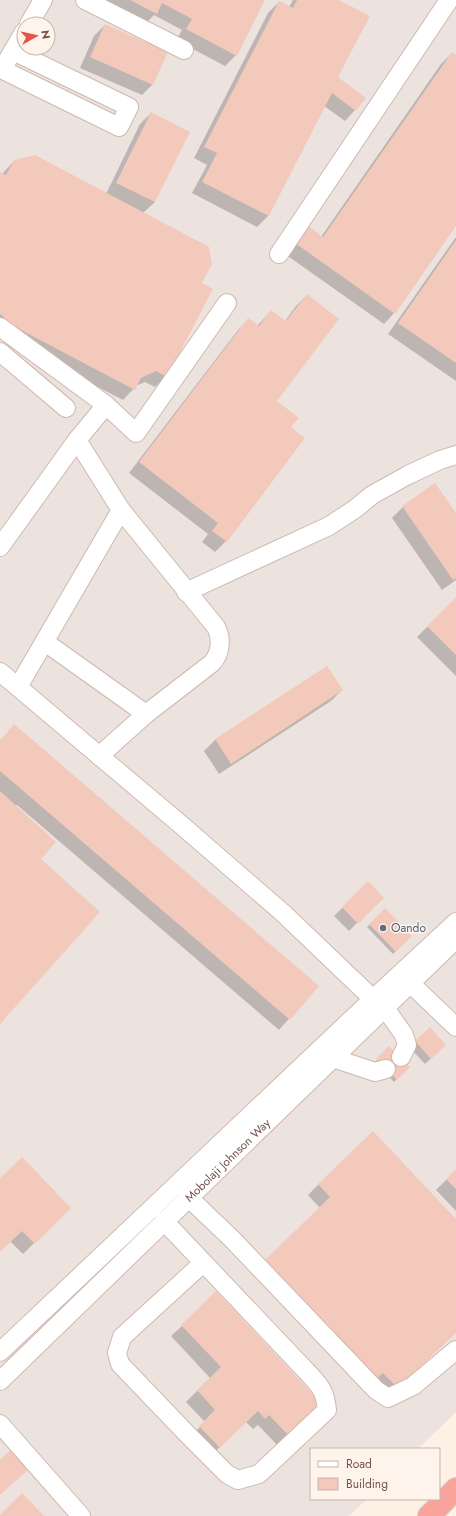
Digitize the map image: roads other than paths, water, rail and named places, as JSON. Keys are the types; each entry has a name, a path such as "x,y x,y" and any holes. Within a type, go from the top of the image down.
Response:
{"highway":[{"path":"429,1516 456,1489"}],"street":[{"path":"34,16 43,0"},
{"path":"85,0 184,50"},
{"path":"279,254 450,0 456,5"},
{"path":"13,51 129,107 119,127 1,72 13,51 16,46"},
{"path":"0,327 106,404 136,433 227,304"},
{"path":"0,352 66,408"},
{"path":"0,547 77,440 106,404"},
{"path":"77,440 121,510 186,592 216,627 220,634 220,644 215,659 146,714 100,756"},
{"path":"186,592 329,526 355,509 372,495 408,475 440,460 456,456"},
{"path":"18,687 121,510"},
{"path":"44,642 146,714"},
{"path":"1,676 18,687 283,913 379,1003 404,1035 407,1045 401,1057"},
{"name":"Mobolaji Johnson Way","path":"0,1381 332,1058 379,1003 456,922"},
{"name":"Mobolaji Johnson Way","path":"0,1352 379,1003 410,983 456,939"},
{"path":"410,983 456,1027"},
{"path":"332,1058 376,1072 386,1069"},
{"path":"188,1197 232,1239 376,1390 388,1398 413,1386 456,1350"},
{"path":"164,1221 319,1385 326,1397 327,1410 259,1474 238,1480 227,1474 178,1425 120,1364 117,1353 122,1337 203,1263"},
{"path":"0,1424 81,1516"}],"place":[{"name":"Oando","path":"383,928"}]}
